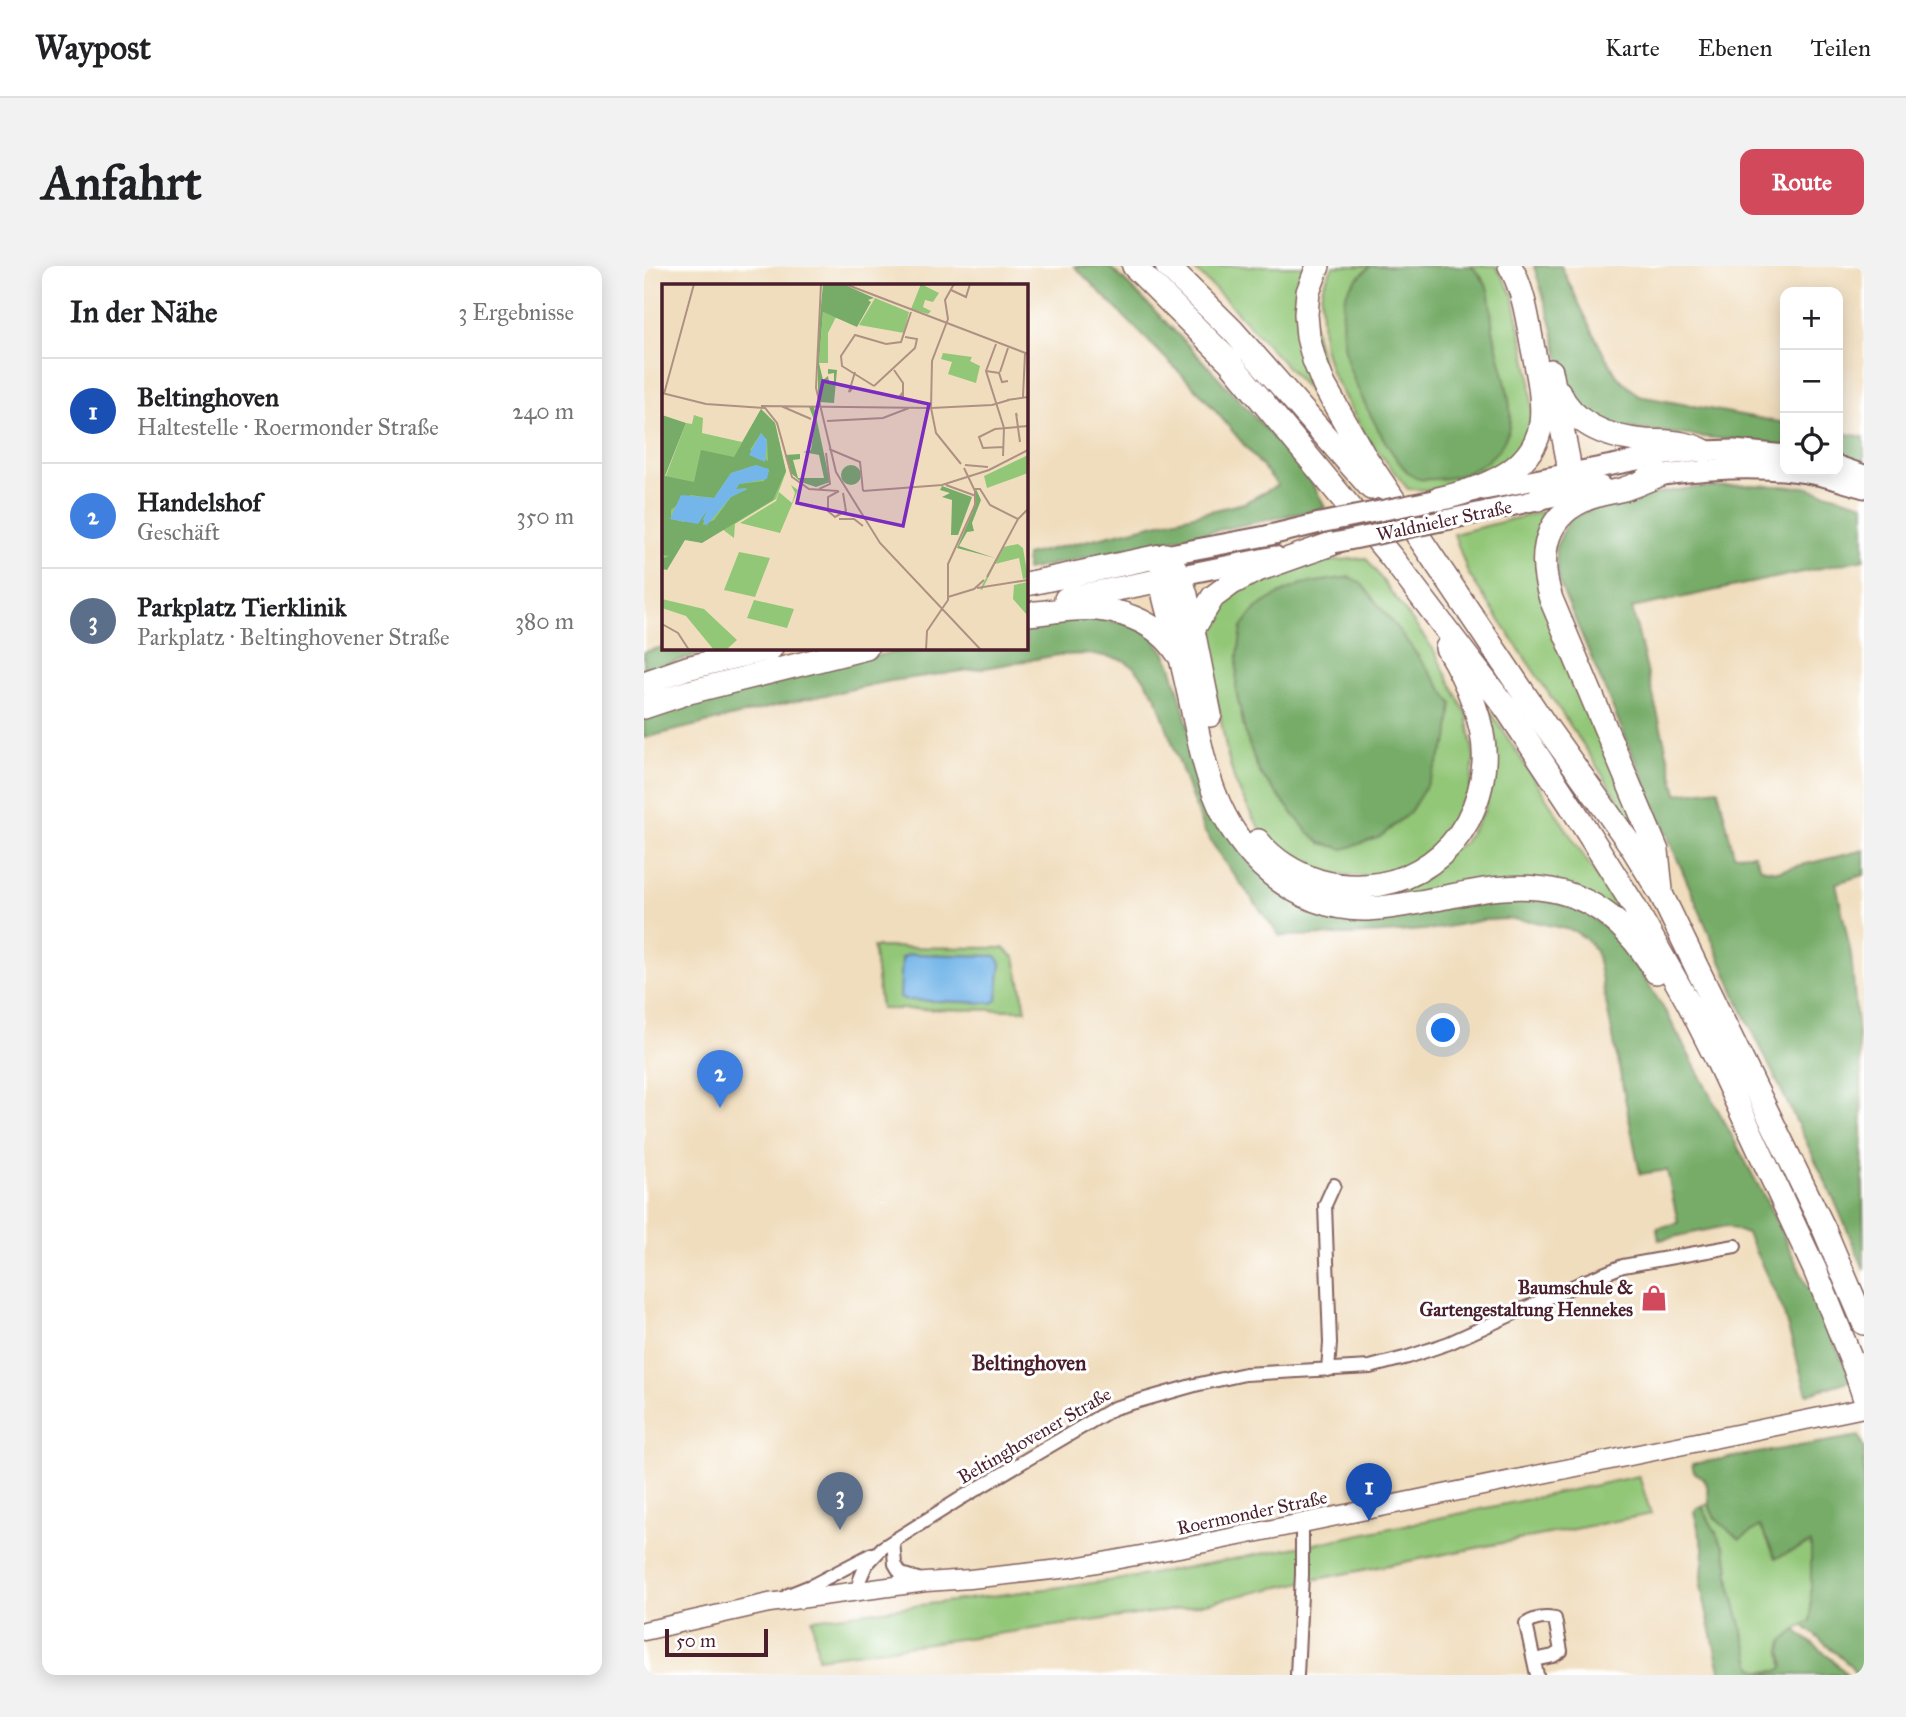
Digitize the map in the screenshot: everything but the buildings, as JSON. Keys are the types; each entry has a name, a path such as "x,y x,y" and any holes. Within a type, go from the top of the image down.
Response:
{"highway":[{"path":"1134,266 1228,361 1392,558 1506,709 1571,806 1634,906 1717,1060 1815,1270 1864,1396"},
{"path":"1167,266 1233,331 1444,572"},
{"path":"1318,266 1308,292 1306,314 1308,337 1324,384 1363,454 1545,725 1630,844 1662,896 1819,1217 1864,1323"},
{"path":"1441,506 1509,473 1529,453 1538,435 1542,413 1539,381 1527,320 1510,266"},
{"path":"1524,266 1535,300 1552,378 1569,474 1539,499"},
{"path":"1552,378 1567,406 1590,426 1611,436 1684,444 1704,451"},
{"path":"1660,475 1625,489 1585,499 1568,509 1559,518 1549,536 1543,567 1551,599 1657,851 1662,896"},
{"path":"1192,631 1213,597 1232,583 1255,571 1334,543"},
{"path":"1165,555 1171,578 1182,660 1200,747 1214,792 1242,846 1268,873 1290,889 1334,906 1362,909 1392,907 1513,887 1544,888 1587,901 1612,918 1633,939 1653,965 1681,1012 1717,1060"},
{"name":"Waldnieler Straße","path":"1027,584 1165,555"},
{"path":"1171,578 1186,595 1217,751 1225,780 1247,827 1261,845 1294,871 1327,883 1349,887 1367,886 1386,884 1404,877 1433,862 1444,852 1471,817 1481,791 1485,761 1483,738 1474,704 1454,660 1392,558"},
{"name":"Waldnieler Straße","path":"1027,611 1171,578"},
{"path":"1027,611 1087,609 1132,617 1163,635 1182,660"},
{"path":"644,683 687,668 767,649"},
{"path":"644,707 702,689 862,649"}],"main road":[{"name":"Waldnieler Straße","path":"1171,578 1385,532 1441,506 1569,474 1658,456 1704,451 1734,450 1780,455"},
{"path":"1843,468 1864,475"},
{"name":"Waldnieler Straße","path":"1165,555 1369,513 1539,499 1660,475 1720,469 1816,475 1864,488"},
{"name":"Roermonder Straße","path":"644,1630 769,1603 926,1582 1070,1568 1191,1546 1864,1408"}],"street":[{"path":"1328,1370 1330,1343 1325,1205 1334,1185"},
{"name":"Beltinghovener Straße","path":"769,1603 813,1585 887,1545 1114,1408 1245,1374 1370,1367 1449,1343 1623,1266 1735,1246"},
{"path":"1297,1675 1303,1574 1302,1522"},
{"path":"887,1545 901,1574 926,1582"},
{"name":"Beltinghovener Straße","path":"858,1590 866,1565 887,1545"},
{"path":"1534,1660 1537,1675"}],"green space":[{"path":"1074,266 1109,266 1129,285 1289,454 1313,485 1325,508 1027,570 1027,555 1244,503 1278,485 1203,396"},
{"path":"1191,266 1310,266 1304,278 1333,417 1224,298"},
{"path":"1333,266 1496,266 1513,295 1530,376 1532,416 1526,436 1517,452 1500,469 1479,478 1432,490 1408,489 1365,435 1331,372 1323,343 1321,296"},
{"path":"1370,266 1471,266 1486,284 1494,335 1509,397 1510,420 1502,444 1478,467 1446,478 1416,478 1405,469 1386,443 1349,367 1343,330 1346,294"},
{"path":"1534,266 1561,266 1617,376 1639,396 1780,422 1780,445 1617,427 1593,418 1574,397 1558,354"},
{"path":"1843,433 1864,437 1864,467 1843,459"},
{"path":"1748,485 1804,487 1864,504 1864,559 1632,608 1677,794 1718,789 1734,855 1754,854 1761,868 1777,871 1864,850 1864,875 1836,883 1851,954 1861,1072 1864,1269 1833,1197 1739,1003 1559,582 1555,549 1569,519 1613,500 1691,488"},
{"path":"1557,508 1537,553 1649,848 1468,573 1454,534"},
{"path":"1366,558 1433,649 1467,715 1474,757 1470,791 1457,827 1425,856 1402,868 1368,877 1328,873 1300,864 1275,848 1253,818 1235,782 1227,753 1208,652 1209,629 1219,603 1258,578 1315,562"},
{"path":"1349,577 1361,583 1452,703 1448,740 1429,781 1410,812 1380,837 1344,849 1321,843 1307,831 1259,772 1246,736 1236,691 1242,627 1256,608 1302,584"},
{"path":"1092,618 1129,624 1151,635 1171,666 1206,794 1312,910 1340,919 1373,919 1503,898 1534,898 1585,913 1608,929 1626,949 1667,1014 1768,1204 1852,1380 1807,1394 1782,1307 1747,1234 1726,1226 1659,1240 1657,1228 1678,1223 1667,1170 1640,1174 1596,951 1586,939 1574,931 1531,921 1508,919 1386,933 1280,936 1203,829 1156,697 1134,667 1123,660 1094,654 1058,655 890,681 644,738 644,718 843,663 907,649 1027,649 1027,625"},
{"path":"662,647 718,649 644,671 644,652"},
{"path":"1478,692 1625,920 1582,892 1346,900 1287,879 1252,840 1348,892 1463,844 1484,811 1494,774 1494,747"},
{"path":"873,947 1004,948 1015,958 1026,1010 881,1009"},
{"path":"1859,1436 1864,1449 1864,1675 1856,1675 1851,1666 1803,1625 1811,1621 1811,1543 1776,1558 1760,1526 1740,1539 1714,1516 1705,1481 1694,1472 1692,1464"},
{"path":"1639,1476 1651,1514 1173,1610 818,1658 812,1619 1130,1578 1314,1544"},
{"path":"1708,1504 1715,1518 1760,1526 1811,1543 1811,1621 1783,1641 1783,1668 1778,1671 1757,1671 1752,1666 1730,1585 1724,1548 1702,1507"},
{"path":"1702,1507 1724,1548 1730,1585 1752,1667 1767,1672 1783,1668 1783,1641 1796,1630 1847,1675 1721,1675 1701,1587 1704,1551 1694,1512"}],"water":[{"path":"910,954 996,956 1001,963 997,1000 992,1003 907,1000 900,997 902,958"}],"place":[{"name":"Handelshof","path":"720,1108"},
{"name":"Baumschule & Gartengestaltung Hennekes","path":"1654,1298"},
{"name":"Beltinghoven","path":"1369,1521"},
{"name":"Parkplatz Tierklinik","path":"840,1530"}],"district":[{"name":"Beltinghoven","path":"1029,1363"}]}
